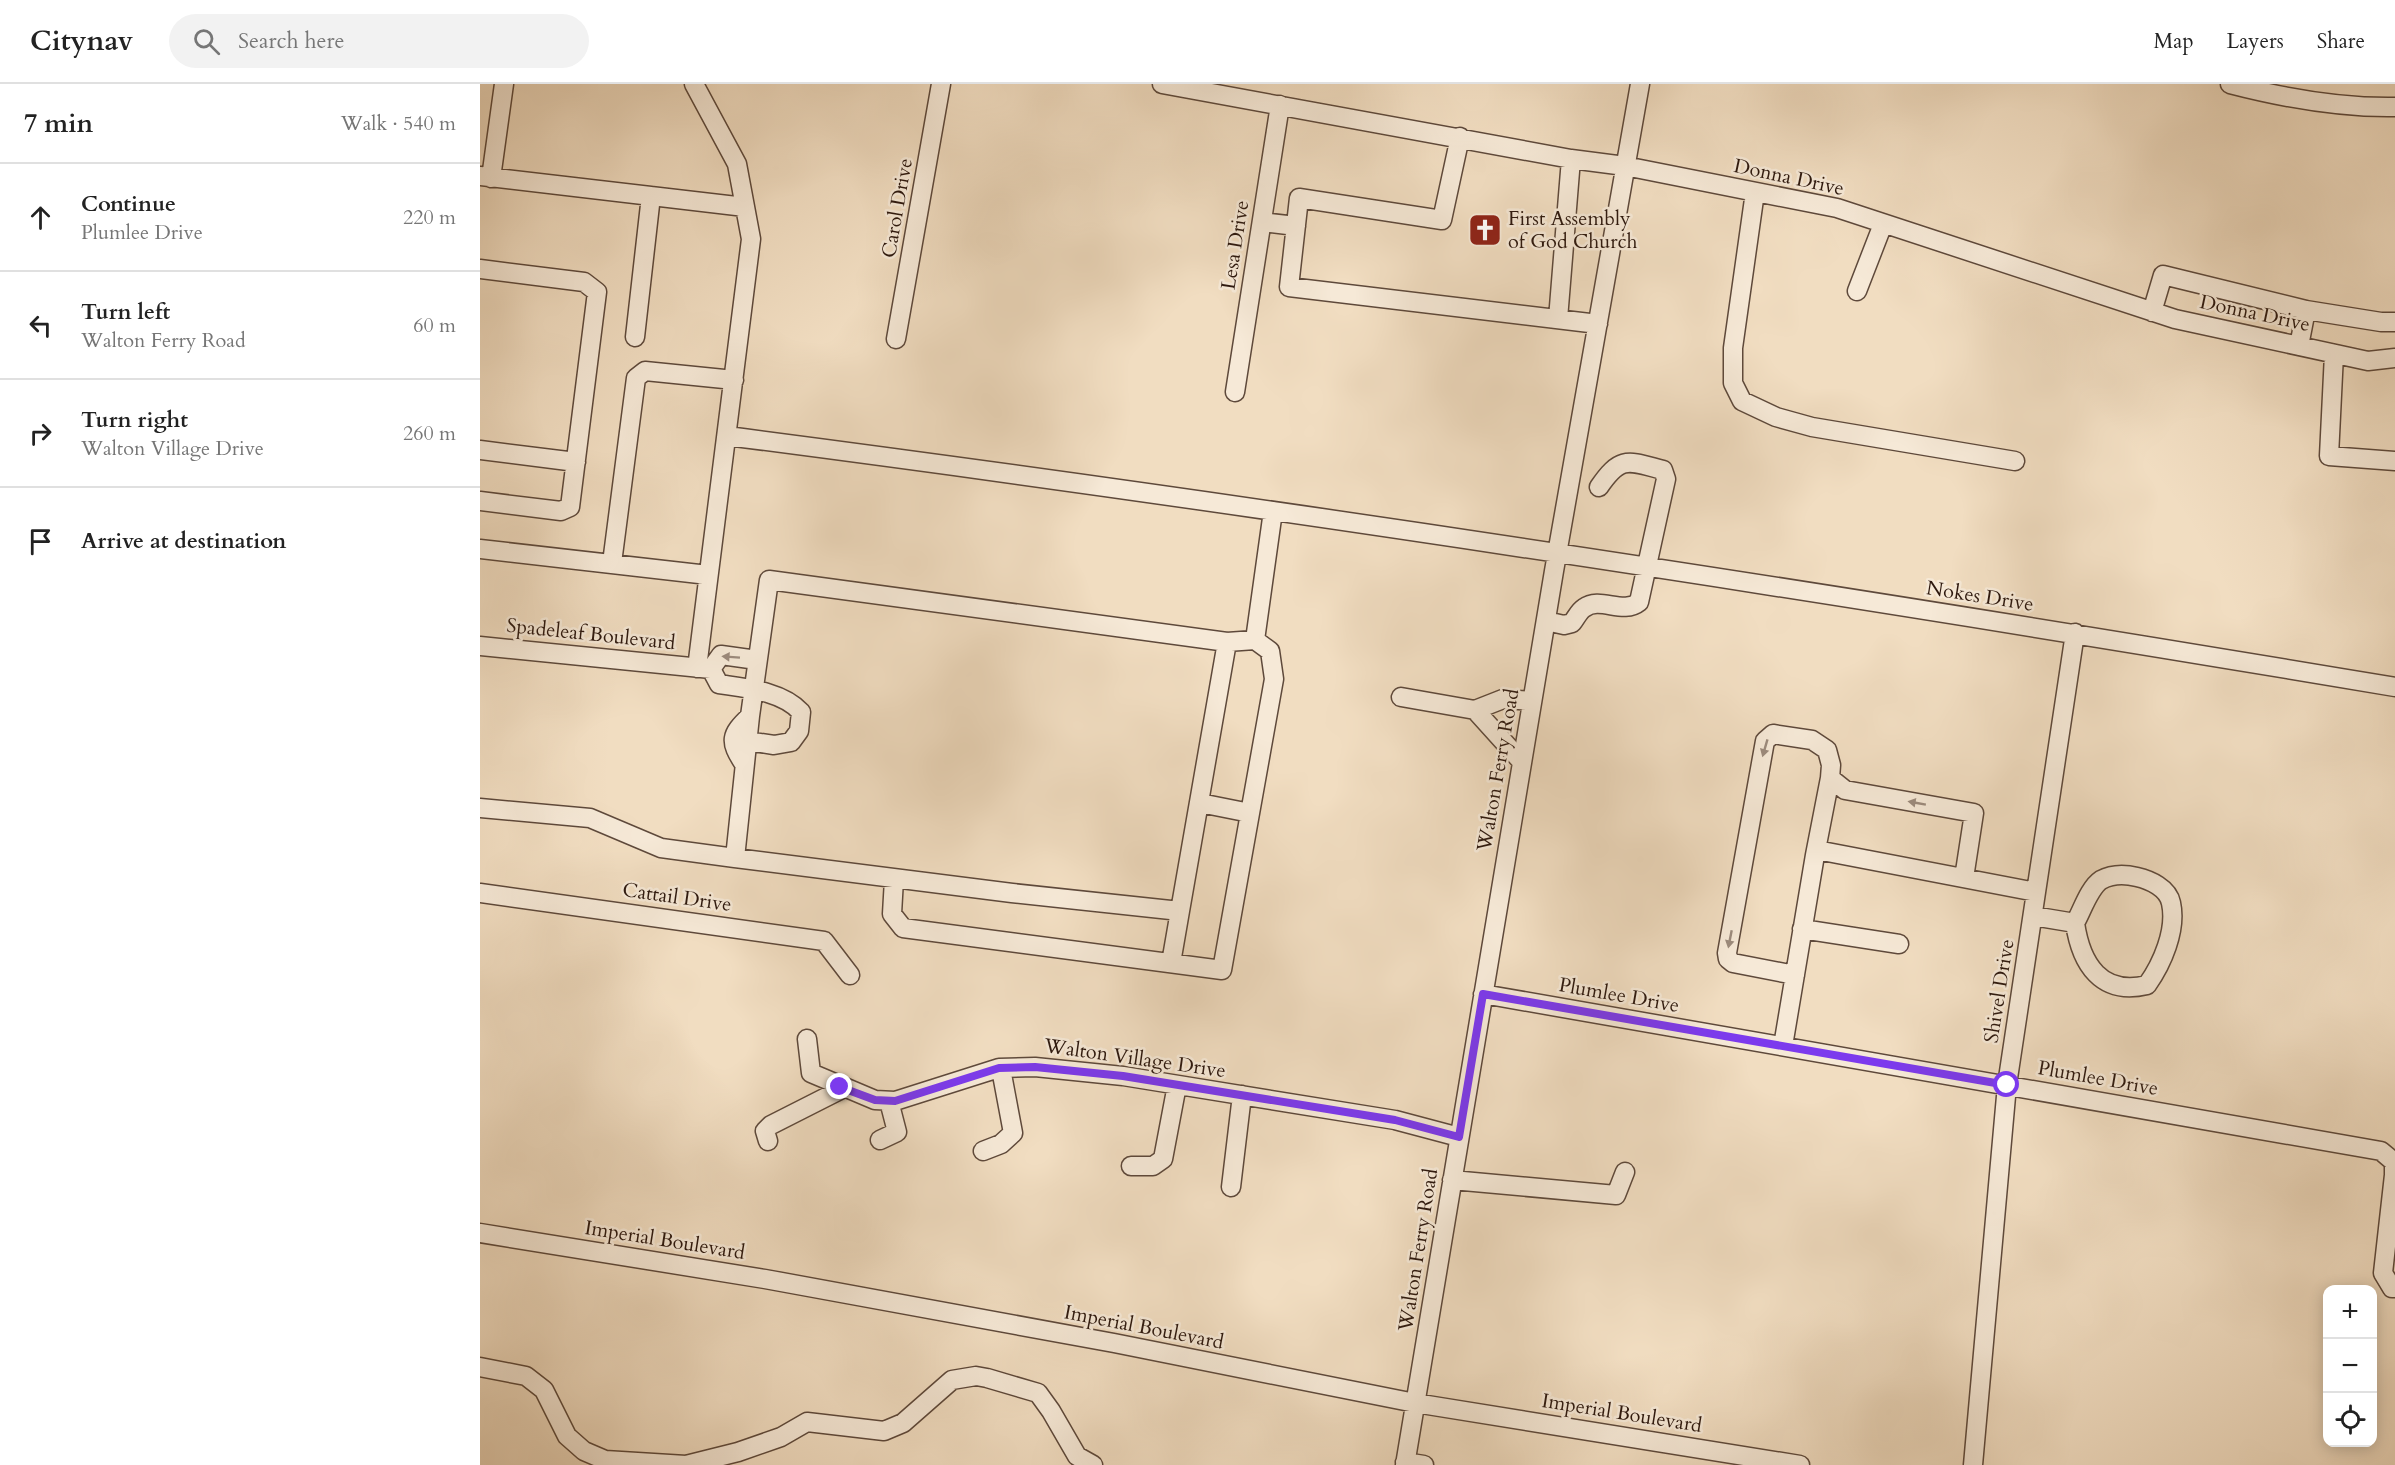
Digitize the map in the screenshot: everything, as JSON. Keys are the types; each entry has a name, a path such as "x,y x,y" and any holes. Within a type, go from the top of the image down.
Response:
{"street":[{"path":"504,84 485,177 745,207"},
{"path":"694,84 737,164 751,239 708,575 704,669 718,684 753,690 793,704 801,712 799,731 791,742 774,745 747,741"},
{"name":"Carol Drive","path":"896,339 942,84"},
{"name":"Donna Drive","path":"1162,84 1571,159 1625,166 1837,208 2175,319 2368,362 2395,358"},
{"name":"Walton Ferry Road","path":"1405,1463 1532,701 1640,84"},
{"path":"2230,84 2270,94 2360,107 2395,106"},
{"name":"Lesa Drive","path":"1235,392 1280,105"},
{"path":"1460,137 1442,220 1299,198 1289,287 1598,324"},
{"path":"1558,319 1571,159"},
{"path":"1755,192 1733,348 1733,383 1742,401 1776,417 1812,427 2015,461"},
{"path":"635,337 651,196"},
{"path":"1262,222 1296,226"},
{"path":"1857,291 1883,224"},
{"path":"480,269 584,282 597,292 570,507 561,512 480,501"},
{"path":"2152,312 2163,275 2306,310 2381,322 2395,322"},
{"path":"2299,346 2306,310"},
{"path":"2334,354 2329,456 2395,461"},
{"path":"612,563 636,378 645,371 734,380"},
{"name":"Nokes Drive","path":"727,436 991,470 1558,552 2075,633 2395,687"},
{"path":"480,450 576,462"},
{"path":"1546,621 1564,625 1572,622 1582,608 1592,604 1627,607 1639,602 1666,479 1663,470 1623,462 1615,466 1599,487"},
{"path":"1255,640 1273,511"},
{"path":"480,549 708,575"},
{"path":"735,858 753,690 770,580 1227,642 1255,640 1270,651 1274,679 1222,970 903,928 892,914 894,879"},
{"name":"Shivel Drive","path":"1973,1465 2007,1085 2075,633"},
{"path":"1171,963 1227,642"},
{"name":"Spadeleaf Boulevard","path":"480,646 704,669"},
{"path":"704,669 721,655 757,660"},
{"path":"1401,697 1474,710 1503,699 1532,701"},
{"path":"1474,710 1522,762"},
{"path":"744,764 733,747 735,730 750,716"},
{"path":"1783,1046 1831,765 1827,750 1812,740 1773,734 1765,741 1727,953 1728,959 1733,963 1795,975"},
{"path":"1830,778 1845,790 1974,813 1964,878"},
{"path":"1200,803 1250,813"},
{"path":"480,808 590,818 661,848 894,879 1180,911"},
{"path":"1815,855 1822,851 2036,892"},
{"path":"2112,875 2129,875 2147,880 2161,887 2171,902 2172,924 2157,970 2147,985 2130,989 2118,987 2099,978 2086,962 2075,923 2099,881 2112,875"},
{"name":"Cattail Drive","path":"480,892 824,941 850,975"},
{"path":"2033,916 2075,923"},
{"path":"1802,928 1899,944"},
{"name":"Plumlee Drive","path":"1483,994 2382,1151 2394,1162 2383,1273 2392,1288 2395,1288"},
{"name":"Walton Village Drive","path":"807,1039 811,1073 875,1100 895,1101 1001,1069 1035,1067 1123,1076 1395,1120 1459,1137"},
{"path":"983,1151 1002,1144 1013,1133 1001,1069"},
{"path":"1131,1166 1153,1167 1163,1159 1178,1085"},
{"path":"768,1141 765,1131 771,1125 844,1088"},
{"path":"1231,1187 1242,1095"},
{"path":"880,1140 897,1132 889,1101"},
{"path":"1452,1180 1616,1194 1625,1172"},
{"name":"Imperial Boulevard","path":"480,1233 765,1279 1114,1343 1415,1403 1800,1465"},
{"path":"480,1367 526,1376 544,1390 567,1436 584,1451 605,1460 686,1465 738,1452 781,1437 807,1422 884,1431 903,1424 952,1380 976,1376 1038,1393 1077,1456 1093,1465"},
{"path":"1405,1463 1424,1465"}],"place":[{"name":"First Assembly of God Church","path":"1485,230"}],"route":[{"path":"840,1087 875,1100 895,1101 999,1068 1035,1067 1123,1076 1395,1120 1459,1137 1483,994 2007,1085"}]}
